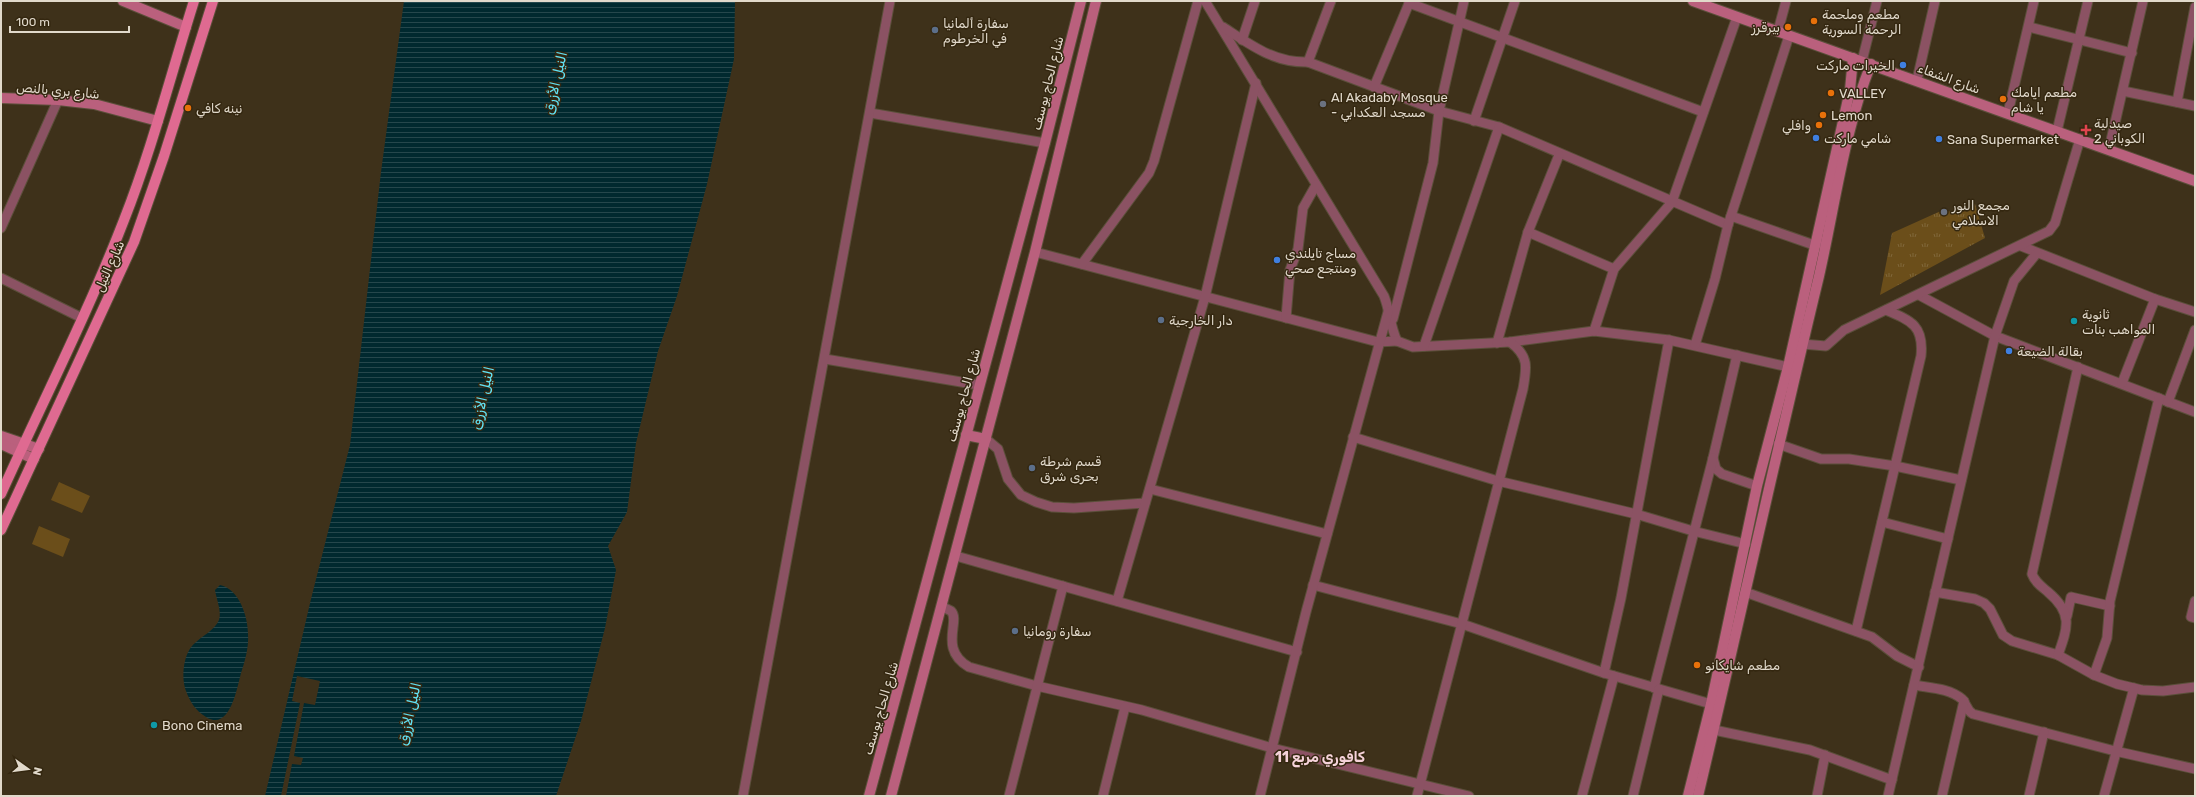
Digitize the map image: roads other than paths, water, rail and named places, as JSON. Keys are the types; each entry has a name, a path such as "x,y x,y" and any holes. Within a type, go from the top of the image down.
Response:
{"main road":[{"name":"شارع النيل","path":"1,494 82,318 124,220 158,122 194,1"},
{"name":"شارع النيل","path":"1,530 134,242 164,156 213,1"}],"street":[{"path":"123,1 186,27"},
{"path":"743,796 890,1"},
{"name":"شارع الحاج يوسف","path":"869,796 1045,144 1081,1"},
{"path":"892,796 943,607 1035,252 1096,1"},
{"path":"1082,264 1152,167 1198,1"},
{"path":"1205,1 1384,296 1390,308 1391,326 1397,341"},
{"path":"1242,40 1255,1"},
{"path":"1308,62 1331,1"},
{"path":"1391,326 1433,163 1439,111 1464,1"},
{"path":"1474,120 1515,1"},
{"name":"شارع الشفاء","path":"1693,1 1917,80 2195,181"},
{"path":"1778,31 1786,1"},
{"path":"1698,796 1778,444 1827,240 1858,100 1862,61 1877,1"},
{"path":"1917,80 1935,1"},
{"path":"2008,113 2034,1"},
{"path":"2057,131 2088,1"},
{"path":"2109,149 2124,91 2143,1"},
{"path":"1374,87 1409,2 1458,22 1702,112"},
{"path":"2177,102 2192,35 2195,7"},
{"path":"1594,331 1614,269 1672,202 1702,112 1737,17"},
{"path":"1220,25 1242,40 1278,60 1292,63 1308,62 1439,111 1499,127 1559,155 1728,225"},
{"path":"2029,27 2132,53"},
{"path":"1695,345 1715,279 1728,225 1789,36"},
{"path":"1688,796 1711,704 1746,544 1757,486 1788,367 1814,245 1850,90 1862,61"},
{"path":"1117,602 1205,297 1256,83"},
{"path":"2124,91 2195,106"},
{"name":"شارع بري بالنص","path":"1,98 58,100 94,104 158,122"},
{"path":"1,228 58,100"},
{"path":"870,113 1045,144"},
{"path":"1424,346 1499,127"},
{"path":"1802,344 1826,346 1844,330 2021,246 2049,231 2055,223 2080,139"},
{"path":"1497,343 1528,232 1559,155"},
{"path":"1286,318 1290,270 1298,249 1303,208 1316,185"},
{"path":"1731,216 1814,245 1827,240"},
{"path":"1528,232 1614,269"},
{"path":"2021,246 2155,299 2195,312"},
{"path":"1035,252 1378,342 1397,341 1404,345 1424,346 1497,343 1594,331 1669,340 1788,367"},
{"path":"1888,796 1995,336 2014,281 2037,252"},
{"path":"1,278 82,318"},
{"path":"1919,294 1995,336 2195,412"},
{"path":"2122,383 2155,299"},
{"path":"1260,796 1313,585 1378,342 1390,308"},
{"path":"1856,631 1921,356 1922,341 1916,328 1907,319 1886,310"},
{"path":"2168,402 2195,330"},
{"path":"1604,673 1621,598 1669,340"},
{"path":"1417,796 1526,372 1525,358 1520,350 1510,342"},
{"path":"1633,796 1693,532 1713,458 1737,355"},
{"path":"825,359 979,385"},
{"path":"2066,620 2061,603 2034,580 2032,574 2078,367"},
{"path":"2094,675 2107,638 2110,606 2159,398"},
{"path":"966,435 986,439 998,449 1008,479 1021,495 1036,502 1052,507 1074,508 1145,503"},
{"path":"1,436 39,449"},
{"path":"1353,437 1498,481 1636,514 1693,532 1746,544"},
{"path":"1,444 19,454 34,459"},
{"path":"1778,444 1821,459 1849,459 1895,466 1961,480"},
{"path":"1713,458 1716,469 1722,474 1757,486"},
{"path":"1150,489 1327,534"},
{"path":"1882,522 1948,539"},
{"path":"956,556 1297,652"},
{"path":"1313,585 1462,624 1604,673 1711,704"},
{"path":"1009,796 1063,586"},
{"path":"1745,592 1872,637 1897,656 1919,667"},
{"path":"1936,592 1975,599 1984,603 1990,609 2003,634 2012,641 2058,655 2094,675 2134,688 2163,691 2195,687"},
{"path":"2058,655 2065,636 2066,620 2071,597 2110,606"},
{"path":"2195,601 2191,617 2195,618"},
{"path":"943,607 952,612 953,616 952,635 954,654 960,661 969,667 1037,686 1125,707 1272,748 1469,796"},
{"path":"1582,796 1614,676"},
{"path":"1914,685 1952,692 1964,701 1967,710 1973,714 2115,751 2195,769"},
{"path":"2104,796 2115,751 2134,688"},
{"path":"1942,796 1964,701"},
{"path":"1103,796 1125,707"},
{"path":"1714,730 1810,750 1892,780"},
{"path":"2032,795 2044,732"},
{"path":"1817,796 1826,755"}],"water":[{"name":"النيل الأزرق","path":"404,1 735,1 734,59 707,184 677,296 658,351 636,443 627,512 608,546 616,570 605,628 581,721 556,796 265,796 311,599 350,445 381,172"},
{"path":"220,585 232,592 241,604 248,627 248,639 245,659 231,706 227,714 221,719 214,720 202,715 191,702 184,685 183,672 191,647 211,630 219,620 220,616 215,590"}],"place":[{"name":"مطعم وملحمة الرحمة السورية","path":"1814,21"},
{"name":"بيرقرز","path":"1788,27"},
{"name":"سفارة ألمانيا في الخرطوم","path":"935,30"},
{"name":"الخيرات ماركت","path":"1903,65"},
{"name":"VALLEY","path":"1831,93"},
{"name":"مطعم ايامك يا شام","path":"2003,99"},
{"name":"Al Akadaby Mosque - مسجد العكدابي","path":"1323,104"},
{"name":"نينه كافي","path":"188,108"},
{"name":"Lemon","path":"1823,115"},
{"name":"وافلي","path":"1819,125"},
{"name":"صيدلية الكوباني 2","path":"2086,130"},
{"name":"شامي ماركت","path":"1816,138"},
{"name":"Sana Supermarket","path":"1939,139"},
{"name":"مجمع النور الاسلامي","path":"1944,212"},
{"name":"مساج تايلندي ومنتجع صحي","path":"1277,260"},
{"name":"دار الخارجية","path":"1161,320"},
{"name":"ثانوية المواهب بنات","path":"2074,321"},
{"name":"بقالة الضيعة","path":"2009,351"},
{"name":"قسم شرطة بحرى شرق","path":"1032,468"},
{"name":"سفارة رومانيا","path":"1015,631"},
{"name":"مطعم شايكانو","path":"1697,665"},
{"name":"Bono Cinema","path":"154,725"}],"district":[{"name":"كافوري مربع 11","path":"1320,757"}]}
